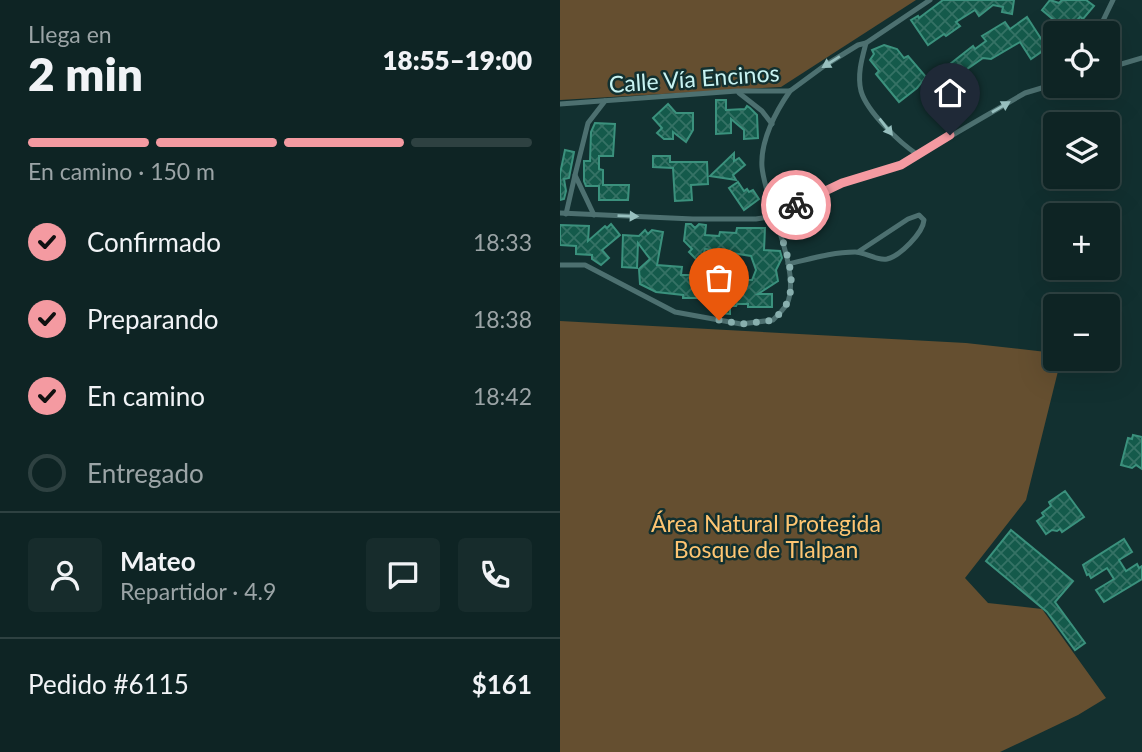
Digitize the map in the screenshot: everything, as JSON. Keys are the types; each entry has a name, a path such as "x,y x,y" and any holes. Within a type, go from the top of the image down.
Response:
{"street":[{"name":"Calle Vía Encinos","path":"560,104 737,91 790,91 824,66 866,43 930,0"},
{"path":"1103,21 1113,0"},
{"path":"866,43 861,64 861,93 890,133 919,156"},
{"path":"1120,64 1142,58"},
{"path":"605,101 588,123 563,214 756,219 775,216 842,183 901,165 1025,93 1043,88"},
{"path":"737,91 762,111 772,124"},
{"path":"560,265 585,265 676,312 741,324 774,320 787,304 791,284 789,264 762,165 772,124 790,91"},
{"path":"575,175 593,215"},
{"path":"789,264 828,254 858,252 879,259 897,255 923,228 924,220 919,215 908,219 858,252"}],"green space":[{"path":"560,0 916,0 781,87 560,100"},
{"name":"Área Natural Protegida Bosque de Tlalpan","path":"560,321 966,343 1043,352 1043,371 1058,371 1026,500 965,578 988,603 1042,609 1106,698 1078,715 1000,752 560,752"}],"building":[{"path":"943,0 1014,0 1012,14 1002,12 1003,7 993,5 979,16 975,10 956,22 960,26 928,45 911,20 918,16 919,18"},
{"path":"1050,0 1059,3 1062,0 1086,0 1094,6 1083,19 1080,17 1076,21 1055,21 1042,10"},
{"path":"1027,17 1043,42 1043,51 1031,59 1020,42 991,59 983,58 963,72 969,79 954,89 944,73 952,68 950,64 973,46 975,49 986,41 982,36 1005,22 1010,29"},
{"path":"884,45 897,49 904,58 908,56 926,77 899,102 876,74 879,71 870,60 874,54 872,50"},
{"path":"716,100 726,100 726,110 745,109 747,106 750,108 757,115 758,138 744,139 744,130 731,119 731,133 716,134"},
{"path":"668,104 676,113 693,113 693,130 686,142 673,132 673,139 664,139 657,133 662,128 653,118"},
{"path":"595,123 615,124 613,156 599,156 599,169 603,170 603,185 629,185 628,200 599,200 599,186 586,186 584,161 590,161 591,132"},
{"path":"565,150 574,152 569,178 564,179 564,199 560,200 560,174"},
{"path":"734,153 734,161 739,158 745,165 733,175 736,180 710,176"},
{"path":"653,156 670,156 670,162 707,162 708,184 691,185 692,200 675,201 673,168 653,167"},
{"path":"738,182 744,191 753,190 759,199 744,210 729,188"},
{"path":"611,224 620,235 602,250 609,258 601,265 592,259 592,255 576,254 576,246 560,245 560,225 589,226 588,241"},
{"path":"686,224 695,228 699,224 706,225 705,235 719,236 720,232 736,233 737,228 765,228 764,250 780,251 782,258 776,270 778,281 758,294 772,294 772,307 737,304 730,306 730,314 720,313 721,303 707,302 707,298 683,298 683,295 656,292 640,284 639,269 650,259 638,243 637,268 622,267 623,235 639,236 645,230 648,234 652,230 663,232 657,265 682,267 681,275 702,275 702,286 715,287 715,284 722,284 721,288 735,289 740,288 740,280 752,280 756,270 751,256 705,249 697,260 684,241"},
{"path":"1133,435 1142,437 1142,469 1136,465 1132,468 1121,465 1128,438 1132,439"},
{"path":"1065,491 1084,517 1062,532 1060,529 1052,530 1046,534 1037,521 1051,506 1049,502"},
{"path":"1011,530 1073,581 1055,602 1085,643 1075,650 1047,612 986,561"},
{"path":"1124,539 1132,552 1119,560 1126,571 1137,564 1139,568 1142,566 1142,579 1104,602 1096,590 1114,579 1107,568 1091,578 1083,565"}],"way so far":[{"path":"719,320 741,324 774,320 787,304 791,284 789,264 775,216 796,205"}],"route":[{"path":"796,205 842,183 901,165 950,135"}]}
